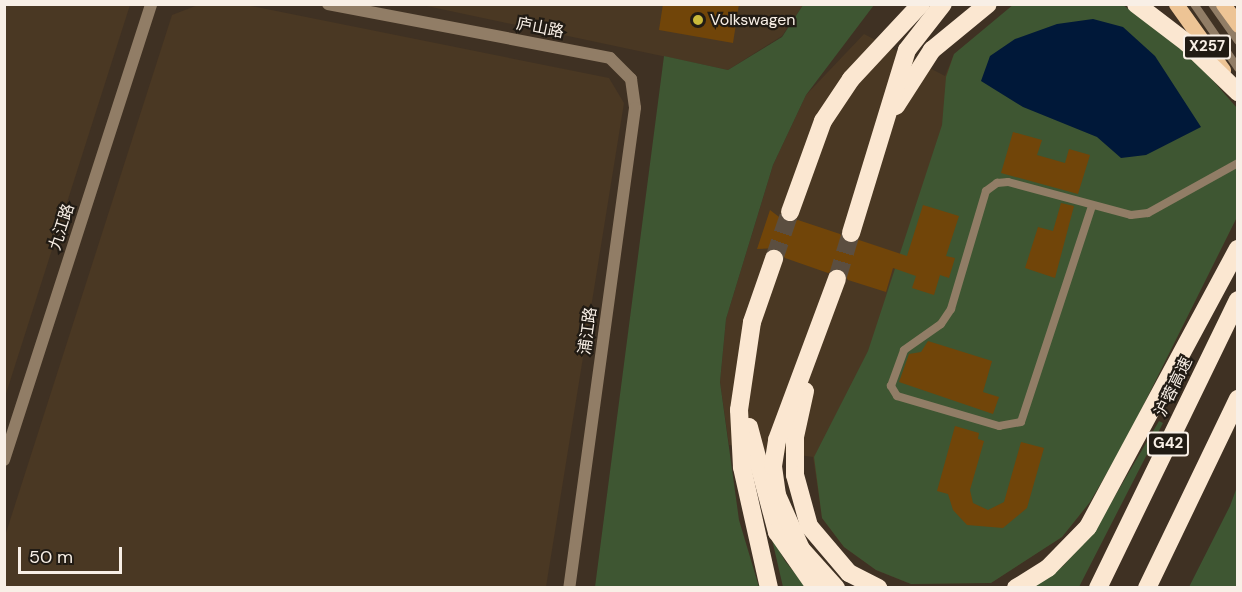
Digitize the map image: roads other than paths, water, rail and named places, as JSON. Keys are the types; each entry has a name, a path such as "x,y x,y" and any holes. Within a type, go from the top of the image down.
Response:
{"highway":[{"path":"790,212 823,121 905,4"},
{"path":"851,79 921,4"},
{"path":"851,233 874,151 907,50 943,4"},
{"path":"874,151 903,92 932,50 988,4"},
{"path":"1136,4 1187,43 1238,91"},
{"path":"1016,588 1048,568 1088,527 1238,249"},
{"path":"769,588 741,467 743,362 774,259"},
{"path":"836,588 801,549 777,495 773,466 777,440 837,279"},
{"name":"沪蓉高速","path":"1098,588 1238,300"},
{"path":"820,326 795,437 798,493 809,526 832,556 878,588"},
{"path":"743,362 746,413 764,496 777,532 816,588"},
{"path":"1156,588 1237,400"},
{"name":"G42","path":"1147,588 1237,400"}],"main road":[{"name":"X257","path":"1176,4 1238,91"},
{"name":"X257","path":"1222,4 1238,25"}],"street":[{"name":"九江路","path":"4,460 151,4"},
{"name":"庐山路","path":"328,4 610,58 631,79"},
{"name":"浦江路","path":"569,588 635,108 631,79"}],"lane":[{"path":"1194,4 1238,68"},
{"path":"1212,4 1238,41"},
{"path":"1092,206 1022,422 999,426 897,396 891,386 904,350 941,324 951,309 986,192 1008,182 1131,215 1148,213 1238,163"}],"water":[{"path":"1093,19 1123,27 1155,56 1201,127 1146,155 1121,158 1097,137 1023,107 981,81 990,56 1015,39 1057,24"}],"tunnel":[{"path":"774,259 790,212"},
{"path":"837,279 851,233"}],"place":[{"name":"Volkswagen","path":"698,20"}]}
